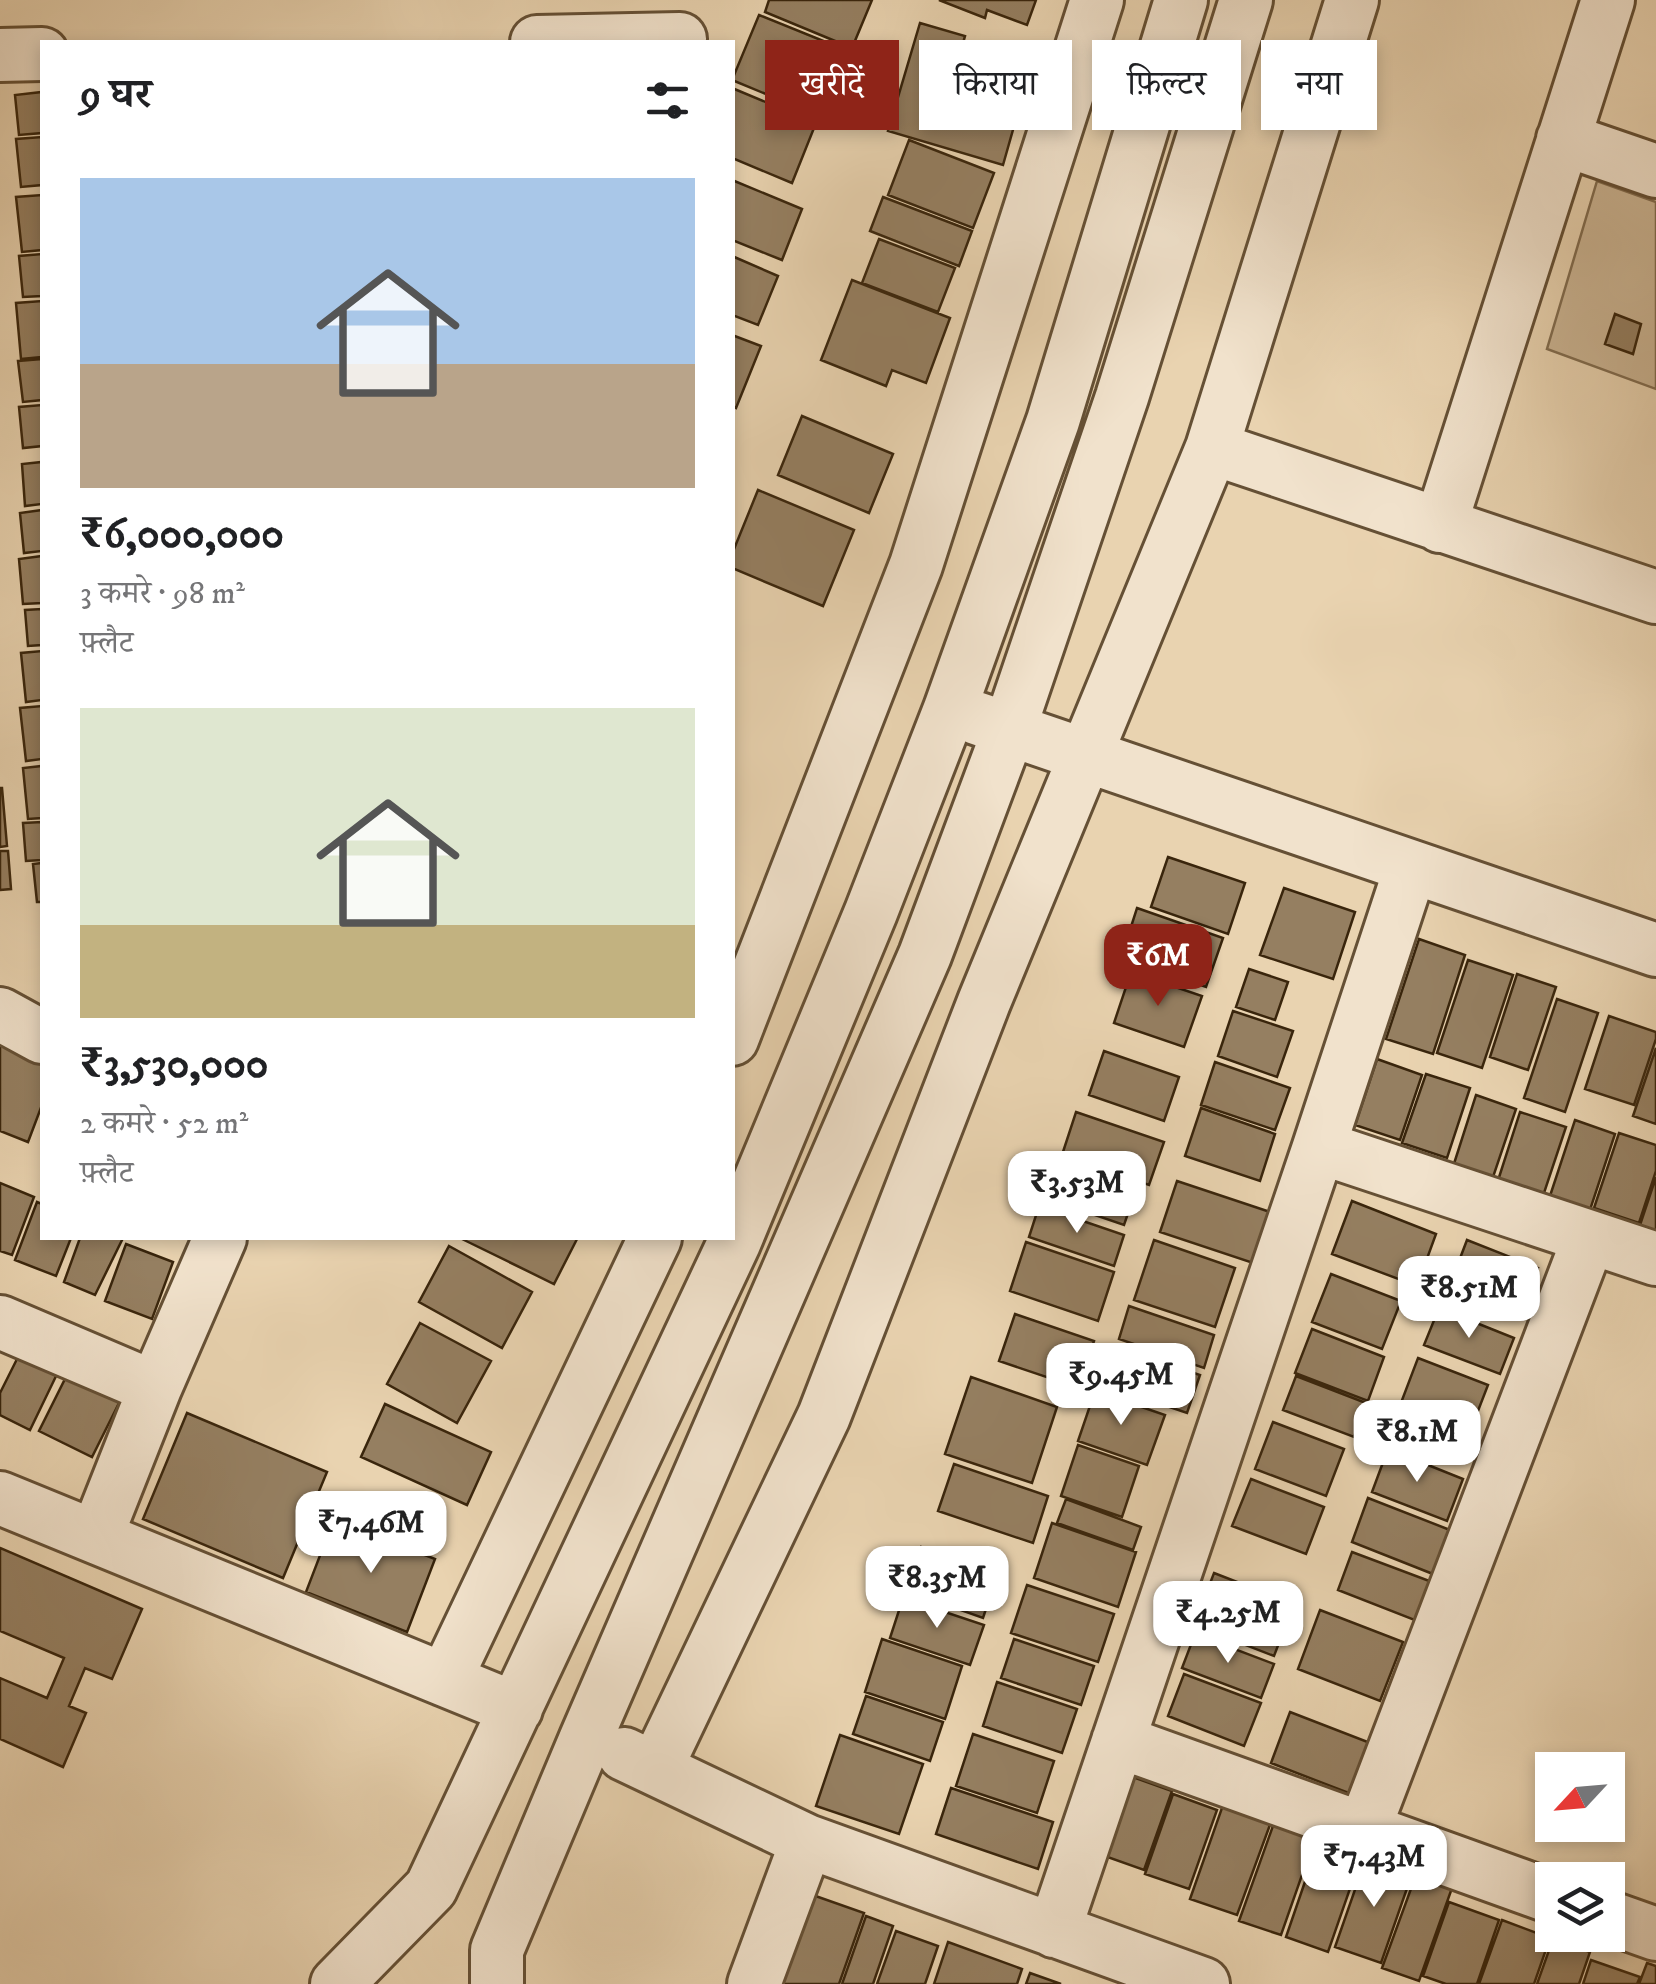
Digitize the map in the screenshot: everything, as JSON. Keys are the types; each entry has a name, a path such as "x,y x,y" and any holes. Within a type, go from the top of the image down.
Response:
{"street":[{"path":"735,1031 916,564 1097,0"},
{"path":"337,1984 431,1888 734,1243 950,710 1053,421 1181,0"},
{"path":"497,1984 498,1950 924,955 1009,730 1122,397 1246,0"},
{"path":"656,1768 824,1416 984,1002 1212,448 1352,0"},
{"path":"1440,526 1608,0"},
{"path":"557,40 684,27"},
{"path":"0,55 40,54"},
{"path":"1563,139 1656,171"},
{"path":"1212,448 1656,597"},
{"path":"950,710 1656,950"},
{"path":"1054,1931 1411,867"},
{"path":"0,1014 40,1036"},
{"path":"1320,1147 1656,1259"},
{"path":"1364,1829 1589,1238"},
{"path":"96,1537 219,1240"},
{"path":"445,1680 653,1240"},
{"path":"0,1322 156,1388"},
{"path":"0,1498 516,1709"},
{"path":"586,1738 807,1842 1203,1984"},
{"path":"1118,1741 1535,1891"},
{"path":"754,1984 807,1842"},
{"path":"1625,1922 1656,1934"}],"shaded area":[{"path":"1597,181 1656,202 1656,389 1547,349"}],"building":[{"path":"769,0 872,0 855,40 833,40 765,12"},
{"path":"939,0 1036,0 1027,25 987,10 985,18"},
{"path":"759,15 821,40 765,40 765,94 735,81"},
{"path":"920,23 965,36 964,40 919,40 919,130 1013,130 1003,165 888,131 899,130 899,94"},
{"path":"735,89 765,102 765,130 813,130 792,183 735,159"},
{"path":"40,92 40,133 19,135 15,95"},
{"path":"40,137 40,185 21,187 16,139"},
{"path":"909,140 994,173 973,228 888,195"},
{"path":"735,181 802,209 782,260 735,241"},
{"path":"40,195 40,250 22,252 16,197"},
{"path":"883,197 972,231 959,266 870,231"},
{"path":"879,239 955,268 938,312 862,283"},
{"path":"40,254 40,296 23,297 19,256"},
{"path":"735,257 778,276 758,325 735,316"},
{"path":"852,280 950,318 926,383 892,370 886,386 821,360"},
{"path":"40,301 40,357 21,359 16,303"},
{"path":"1615,314 1641,324 1633,354 1605,344"},
{"path":"735,336 761,346 735,408"},
{"path":"40,359 40,400 23,402 18,361"},
{"path":"40,405 40,446 23,448 19,407"},
{"path":"802,416 893,454 869,513 778,475"},
{"path":"40,462 40,504 25,506 22,464"},
{"path":"758,490 854,530 823,606 735,569 735,547"},
{"path":"40,510 40,551 24,553 20,513"},
{"path":"40,556 40,603 23,604 19,559"},
{"path":"40,609 40,645 28,646 25,610"},
{"path":"40,651 40,700 26,702 21,653"},
{"path":"40,706 40,759 26,761 20,708"},
{"path":"40,766 40,818 28,819 23,768"},
{"path":"0,788 7,846 0,847"},
{"path":"40,822 40,860 26,861 23,823"},
{"path":"0,851 8,851 11,889 0,890"},
{"path":"1168,857 1245,883 1228,934 1151,907"},
{"path":"40,863 40,902 37,902 33,864"},
{"path":"1284,888 1355,912 1333,979 1260,955"},
{"path":"1137,908 1223,938 1206,987 1121,958"},
{"path":"1419,939 1465,955 1433,1054 1386,1039"},
{"path":"1468,960 1513,975 1482,1068 1437,1053"},
{"path":"1249,969 1288,982 1275,1020 1236,1007"},
{"path":"1131,972 1202,996 1184,1047 1114,1023"},
{"path":"1517,974 1556,987 1528,1070 1490,1057"},
{"path":"1557,999 1598,1013 1565,1112 1524,1098"},
{"path":"1233,1011 1293,1031 1277,1077 1218,1056"},
{"path":"1609,1016 1656,1032 1634,1105 1585,1089"},
{"path":"3,1039 40,1053 40,1110 28,1142 0,1131"},
{"path":"1656,1048 1656,1124 1633,1116"},
{"path":"1104,1051 1179,1077 1164,1121 1089,1095"},
{"path":"1377,1059 1422,1075 1400,1140 1355,1125"},
{"path":"1215,1062 1290,1088 1275,1130 1201,1105"},
{"path":"1426,1074 1470,1088 1447,1158 1402,1143"},
{"path":"1476,1095 1516,1109 1490,1186 1451,1173"},
{"path":"1201,1108 1275,1134 1260,1181 1185,1156"},
{"path":"1076,1112 1164,1142 1149,1185 1062,1155"},
{"path":"1520,1112 1566,1127 1538,1211 1493,1196"},
{"path":"1575,1120 1615,1134 1588,1216 1548,1202"},
{"path":"1619,1133 1656,1145 1656,1171 1639,1223 1594,1208"},
{"path":"1058,1160 1137,1187 1124,1225 1045,1198"},
{"path":"1656,1177 1656,1231 1640,1225"},
{"path":"1177,1181 1273,1213 1256,1264 1160,1232"},
{"path":"0,1183 34,1197 12,1255 0,1251"},
{"path":"1352,1201 1436,1234 1417,1286 1332,1254"},
{"path":"37,1202 40,1203 40,1240 70,1240 56,1276 15,1260"},
{"path":"1039,1206 1124,1235 1114,1266 1029,1237"},
{"path":"79,1240 122,1240 95,1295 64,1282"},
{"path":"464,1240 576,1240 554,1284"},
{"path":"1154,1240 1235,1268 1215,1327 1134,1300"},
{"path":"1467,1240 1538,1268 1519,1318 1448,1290"},
{"path":"1026,1242 1114,1272 1098,1321 1010,1291"},
{"path":"126,1244 173,1262 152,1319 105,1301"},
{"path":"449,1246 532,1292 502,1348 419,1302"},
{"path":"1331,1274 1401,1301 1382,1349 1312,1322"},
{"path":"1129,1306 1214,1335 1204,1368 1119,1339"},
{"path":"1439,1308 1514,1338 1500,1374 1424,1345"},
{"path":"1015,1314 1094,1341 1079,1388 999,1361"},
{"path":"420,1323 491,1361 457,1423 387,1384"},
{"path":"1312,1329 1384,1357 1368,1401 1295,1373"},
{"path":"1120,1348 1200,1375 1187,1413 1107,1386"},
{"path":"20,1353 59,1370 30,1430 0,1415 0,1393"},
{"path":"1418,1358 1488,1385 1466,1442 1396,1416"},
{"path":"68,1373 121,1399 92,1457 39,1431"},
{"path":"1296,1376 1366,1403 1354,1437 1283,1410"},
{"path":"971,1377 1057,1407 1032,1483 945,1454"},
{"path":"1095,1391 1165,1415 1147,1465 1078,1441"},
{"path":"385,1404 491,1452 467,1505 361,1457"},
{"path":"187,1413 327,1472 283,1578 143,1519"},
{"path":"1273,1422 1344,1449 1326,1496 1255,1469"},
{"path":"1078,1445 1139,1466 1122,1517 1061,1496"},
{"path":"1388,1449 1463,1479 1447,1521 1372,1492"},
{"path":"954,1464 1048,1496 1033,1543 938,1511"},
{"path":"1251,1479 1324,1507 1306,1554 1232,1526"},
{"path":"1368,1498 1450,1530 1433,1574 1352,1542"},
{"path":"1066,1499 1141,1527 1133,1550 1057,1523"},
{"path":"334,1519 435,1559 407,1632 306,1592"},
{"path":"1052,1523 1136,1552 1118,1607 1034,1578"},
{"path":"921,1547 998,1573 983,1618 907,1591"},
{"path":"0,1548 142,1609 112,1679 85,1668 69,1706 86,1713 63,1767 0,1739 0,1678 47,1698 64,1658 0,1631"},
{"path":"1352,1552 1432,1582 1417,1621 1338,1590"},
{"path":"1214,1573 1294,1604 1274,1656 1194,1625"},
{"path":"1027,1585 1114,1614 1098,1662 1011,1633"},
{"path":"903,1598 984,1625 970,1665 890,1638"},
{"path":"1320,1610 1403,1642 1380,1701 1298,1669"},
{"path":"1195,1634 1274,1664 1261,1698 1182,1668"},
{"path":"882,1639 962,1666 945,1719 865,1692"},
{"path":"1014,1639 1094,1666 1081,1705 1001,1678"},
{"path":"1184,1674 1261,1703 1244,1746 1168,1716"},
{"path":"997,1682 1077,1709 1062,1753 983,1726"},
{"path":"866,1696 943,1722 930,1761 853,1734"},
{"path":"1290,1712 1378,1746 1359,1797 1271,1763"},
{"path":"973,1734 1054,1761 1037,1813 956,1786"},
{"path":"840,1735 923,1764 899,1834 816,1806"},
{"path":"1127,1775 1172,1791 1144,1870 1099,1854"},
{"path":"951,1788 1053,1822 1038,1869 936,1834"},
{"path":"1173,1794 1217,1810 1189,1889 1145,1874"},
{"path":"1223,1805 1271,1822 1237,1915 1190,1899"},
{"path":"1274,1823 1315,1838 1281,1935 1239,1921"},
{"path":"1320,1838 1362,1854 1328,1952 1286,1937"},
{"path":"1366,1858 1412,1874 1381,1963 1335,1947"},
{"path":"1416,1875 1452,1888 1419,1981 1382,1968"},
{"path":"807,1893 864,1913 839,1984 775,1984"},
{"path":"1449,1902 1499,1920 1477,1984 1446,1984 1423,1976"},
{"path":"866,1916 893,1926 873,1984 842,1984"},
{"path":"1502,1920 1535,1932 1535,1952 1545,1952 1534,1984 1479,1984"},
{"path":"896,1931 938,1946 925,1984 877,1984"},
{"path":"948,1942 1022,1969 1017,1984 934,1984"},
{"path":"1548,1952 1590,1952 1579,1984 1537,1984"},
{"path":"1591,1960 1640,1977 1637,1984 1583,1984"},
{"path":"1647,1963 1656,1966 1656,1984 1639,1984"},
{"path":"1030,1973 1061,1984 1026,1984"}]}
